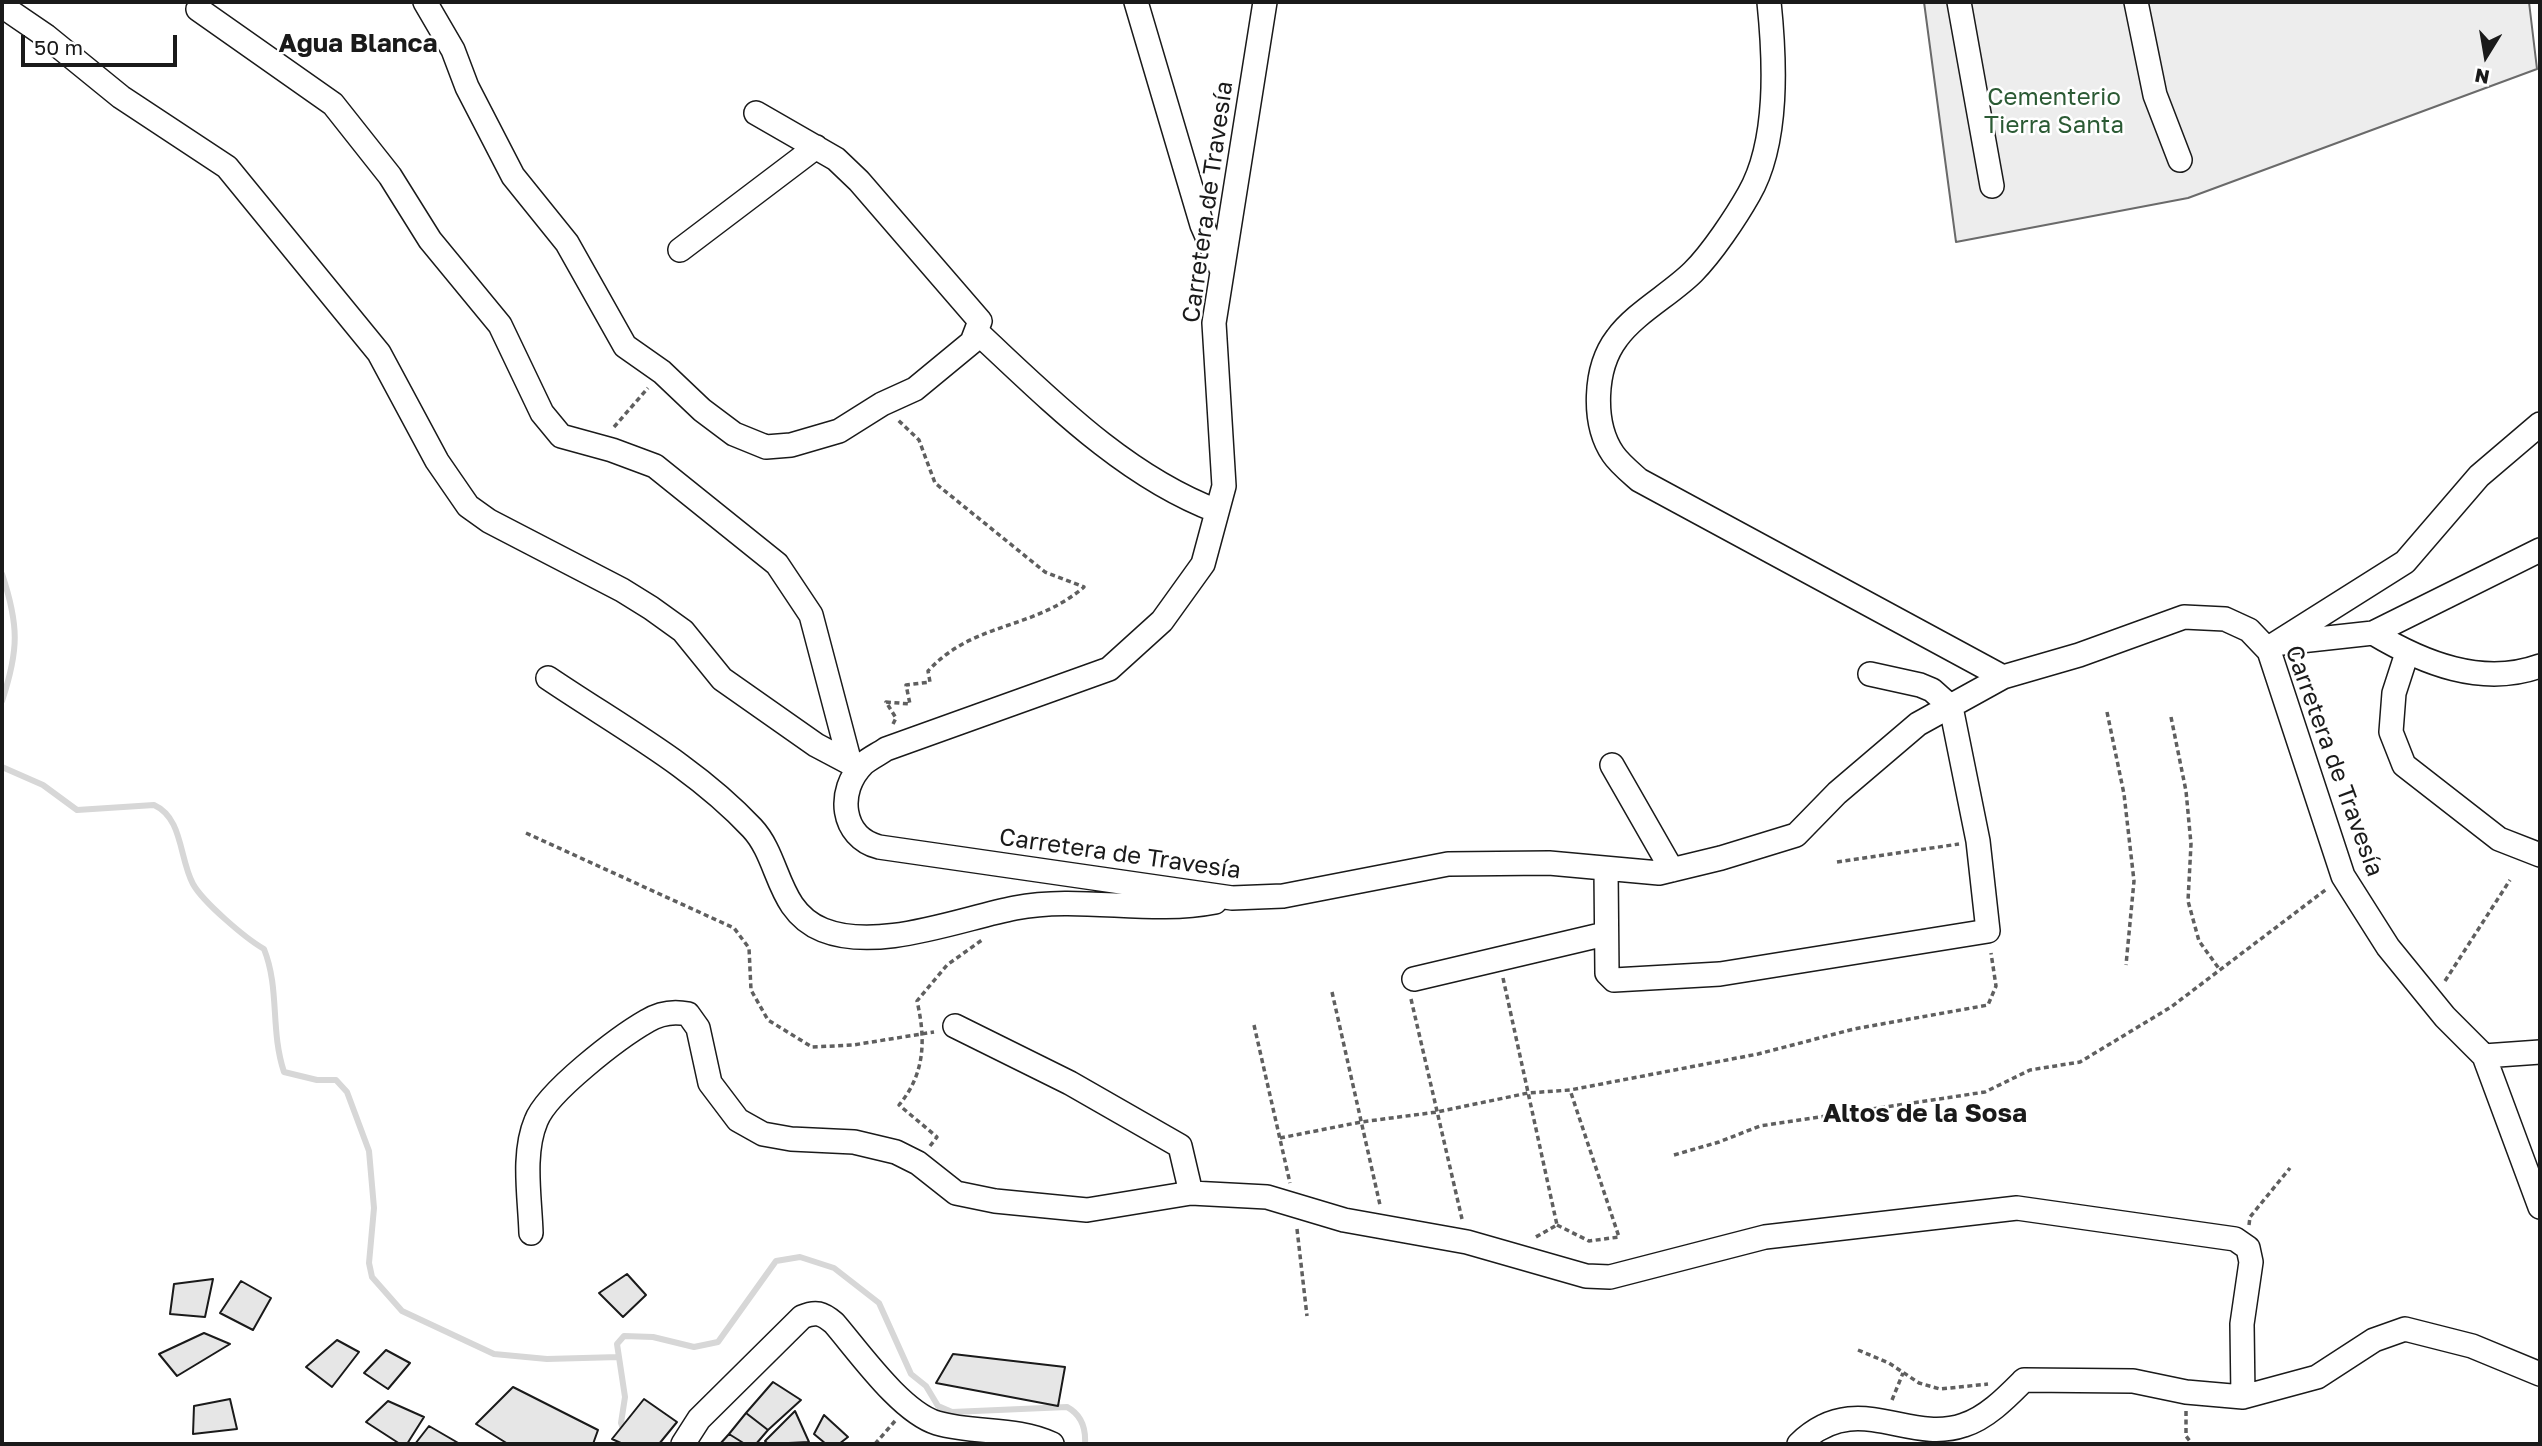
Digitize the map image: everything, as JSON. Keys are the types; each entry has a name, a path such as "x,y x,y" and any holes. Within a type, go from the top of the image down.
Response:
{"street":[{"path":"425,2 453,50 467,87 513,176 567,243 625,346 662,372 702,410 734,434 766,447 790,445 839,431 882,404 915,389 972,342 980,321 859,181 836,159 756,113"},
{"path":"1136,2 1202,225 1222,271"},
{"name":"Carretera de Travesía","path":"1265,2 1214,323 1224,486 1203,564 1162,621 1109,669 886,749 857,764 845,798 846,818 855,834 867,844 1232,898 1283,896 1448,864 1549,863 1659,873 1796,835 1837,793 1918,724 2003,677 2079,655 2184,617 2225,619 2249,630 2272,647 2343,876 2388,947 2432,1001 2484,1056 2540,1207"},
{"path":"1769,2 1775,56 1765,157 1749,194 1694,271 1617,337 1605,363 1598,395 1602,433 1614,455 1639,480 2003,677"},
{"path":"1959,2 1992,186"},
{"path":"2136,2 2155,96 2180,160"},
{"path":"2,6 46,36 121,97 227,167 379,353 438,461 468,506 651,608 684,631 722,679 816,745 857,764"},
{"path":"198,9 332,104 390,176 430,240 500,325 542,413 561,436 612,450 655,466 777,564 811,615 857,764"},
{"path":"680,250 816,147"},
{"path":"978,332 1066,414 1125,460 1183,499 1217,512"},
{"path":"2272,647 2405,562 2479,476 2538,429"},
{"path":"2272,647 2373,633 2540,550"},
{"path":"2373,633 2407,653 2455,671 2523,672 2540,666"},
{"path":"2407,653 2394,693 2390,732 2404,765 2499,839 2540,855"},
{"path":"1606,870 1607,973 1614,980 1720,974 1988,931 1978,841 1951,707 1932,690 1870,674"},
{"path":"548,678 691,772 731,807 755,832 770,858 780,886 802,917 823,930 865,937 944,925 1017,908 1078,905 1182,908 1232,898"},
{"path":"1612,765 1672,870"},
{"path":"1414,979 1605,933"},
{"path":"531,1233 531,1140 536,1121 546,1103 574,1077 649,1020 673,1011 688,1014 698,1028 710,1083 738,1120 763,1134 791,1139 854,1142 896,1152 918,1163 956,1193 995,1201 1087,1210 1191,1193 1267,1198 1385,1227 1467,1242 1586,1276 1609,1277 1765,1237 2018,1208 2235,1239 2248,1248 2251,1262 2242,1324 2243,1397"},
{"path":"955,1026 1070,1083 1180,1146 1191,1193"},
{"path":"2484,1056 2540,1052"},
{"path":"682,1444 699,1419 802,1317 813,1312 824,1314 834,1323 908,1405 935,1422 1029,1434 1052,1444"},
{"path":"1799,1444 1809,1435 1832,1423 1856,1417 1935,1428 1965,1425 2003,1401 2024,1380 2133,1381 2186,1392 2243,1397 2317,1377 2374,1340 2405,1329 2472,1346 2540,1374"}],"path":[{"path":"605,428 616,426 662,372"},
{"path":"882,404 919,440 935,484 1045,572 1084,587 1065,603 1028,621 975,635 944,654 928,671 930,682 906,685 910,704 886,702 896,718 886,749"},
{"path":"2107,712 2124,794 2134,881 2126,965"},
{"path":"2171,717 2186,792 2191,844 2188,901 2199,941 2221,971"},
{"path":"526,833 734,928 749,948 751,990 768,1020 812,1047 853,1045 888,1037 924,1035"},
{"path":"1837,862 1978,841"},
{"path":"1674,1155 1770,1123 1985,1092 2030,1070 2080,1062 2171,1007 2343,876"},
{"path":"2432,1001 2510,880"},
{"path":"1280,1138 1362,1122 1437,1112 1528,1093 1570,1090 1758,1054 1854,1029 1988,1005 1996,986 1988,931"},
{"path":"918,1163 937,1137 899,1105 914,1087 924,1035 918,1001 947,965 986,937"},
{"path":"1498,957 1557,1225"},
{"path":"1414,979 1411,1000 1467,1242"},
{"path":"1332,992 1385,1227"},
{"path":"1254,1024 1295,1206 1307,1316"},
{"path":"1557,1225 1589,1241 1619,1237 1570,1090"},
{"path":"2248,1248 2250,1217 2290,1168"},
{"path":"1505,1254 1557,1225"},
{"path":"1857,1350 1940,1389 2024,1380"},
{"path":"1891,1421 1893,1394 1903,1373"},
{"path":"2186,1392 2186,1436 2192,1444"},
{"path":"875,1444 908,1405"}],"shaded area":[{"name":"Cementerio Tierra Santa","path":"1924,2 2529,2 2537,69 2188,198 1956,242"}],"building":[{"path":"627,1274 646,1295 623,1317 599,1293"},
{"path":"213,1279 205,1317 170,1314 174,1284"},
{"path":"241,1281 271,1298 253,1330 220,1313"},
{"path":"204,1333 230,1344 177,1376 159,1354"},
{"path":"337,1340 359,1352 332,1387 306,1367"},
{"path":"386,1350 410,1363 388,1389 364,1373"},
{"path":"953,1354 1065,1367 1058,1406 936,1383"},
{"path":"773,1382 801,1400 768,1430 746,1413"},
{"path":"513,1387 598,1430 593,1444 508,1444 476,1424"},
{"path":"230,1399 237,1429 193,1434 194,1406"},
{"path":"644,1399 677,1422 659,1444 623,1444 612,1439"},
{"path":"388,1401 424,1417 407,1444 400,1444 366,1422"},
{"path":"795,1411 809,1442 768,1444 765,1441"},
{"path":"746,1413 768,1430 756,1444 745,1444 729,1434"},
{"path":"824,1415 848,1437 839,1444 826,1444 814,1434"},
{"path":"429,1426 460,1444 415,1444"},
{"path":"729,1434 745,1444 720,1444"}],"waterway":[{"path":"2,574 12,608 15,638 12,667 2,701"},
{"path":"2,767 43,785 77,810 154,805 170,819 188,874 198,892 225,919 264,949 272,979 277,1041 284,1072 317,1080 336,1080 347,1092 369,1151 374,1208 369,1263 372,1277 402,1311 494,1354 547,1359 619,1357"},
{"path":"629,1444 621,1423 625,1397 617,1344 624,1336 653,1337 694,1347 718,1342 776,1261 800,1257 834,1268 879,1303 911,1374 926,1386 938,1406 952,1412 1067,1407 1082,1422 1085,1444"}],"district":[{"name":"Agua Blanca","path":"358,44"},
{"name":"Altos de la Sosa","path":"1925,1114"}]}
